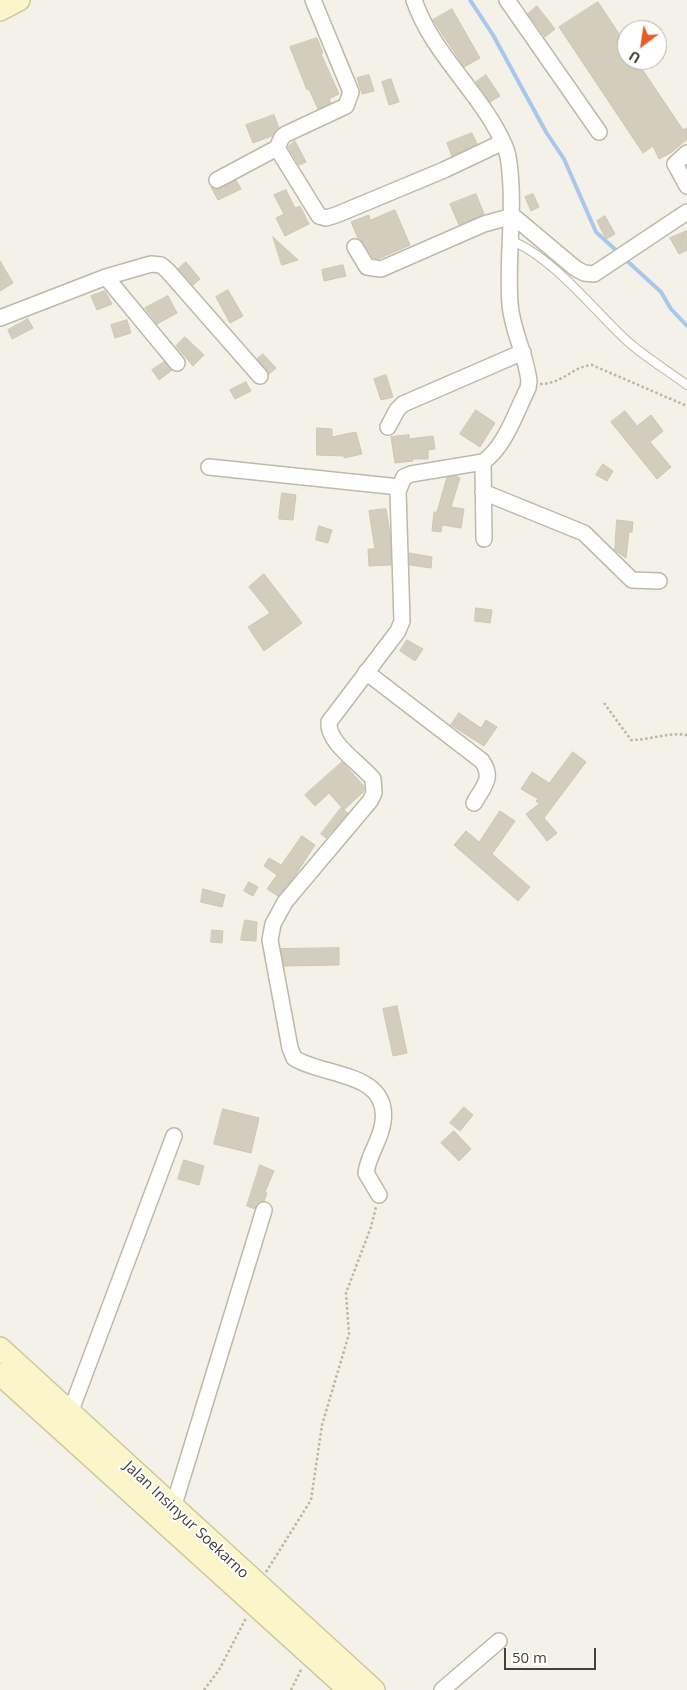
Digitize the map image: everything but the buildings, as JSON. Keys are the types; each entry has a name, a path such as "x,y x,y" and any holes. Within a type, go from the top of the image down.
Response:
{"main road":[{"path":"0,10 19,0"},
{"name":"Jalan Insinyur Soekarno","path":"0,1348 173,1508 261,1599 309,1654 349,1690"},
{"name":"Jalan Insinyur Soekarno","path":"0,1374 261,1599 374,1690"}],"street":[{"path":"218,180 277,148 282,137 286,134 346,106 351,92 313,0"},
{"path":"378,1195 366,1173 383,1125 381,1102 374,1090 363,1081 294,1058 290,1048 270,940 273,924 286,902 373,797 375,787 373,779 333,739 328,728 331,716 398,631 402,621 399,487 404,478 411,474 483,462 495,452 528,388 529,381 511,319 513,216 510,165 503,142 441,51 422,19 414,0"},
{"path":"507,0 599,132"},
{"path":"277,148 313,209 319,216 326,218 444,170 503,142"},
{"path":"687,153 675,164 687,186"},
{"path":"513,216 584,273 594,274 687,212"},
{"path":"355,247 367,267 381,269 484,224 513,216"},
{"path":"0,318 106,277 150,264 161,265 260,376"},
{"path":"106,277 177,362"},
{"path":"388,427 397,410 403,404 522,352"},
{"path":"483,462 484,539"},
{"path":"210,468 399,487"},
{"path":"483,492 584,534 632,580 659,581"},
{"path":"366,672 482,761 488,772 488,778 474,803"},
{"path":"70,1413 174,1136"},
{"path":"173,1508 264,1210"},
{"path":"442,1690 499,1641"}],"lane":[{"path":"512,241 527,247 577,291 627,341 687,385"}],"path":[{"path":"529,381 537,384 555,383 585,365 592,365 687,406"},
{"path":"604,703 631,740 645,740 674,733 687,735"},
{"path":"204,1690 219,1670 261,1599 311,1500 322,1425 349,1334 346,1293 371,1227 378,1195"},
{"path":"292,1690 309,1654"}],"waterway":[{"path":"470,0 493,35 546,132 564,159 596,232 618,252"},
{"path":"625,259 661,292 671,309 687,326"}]}
